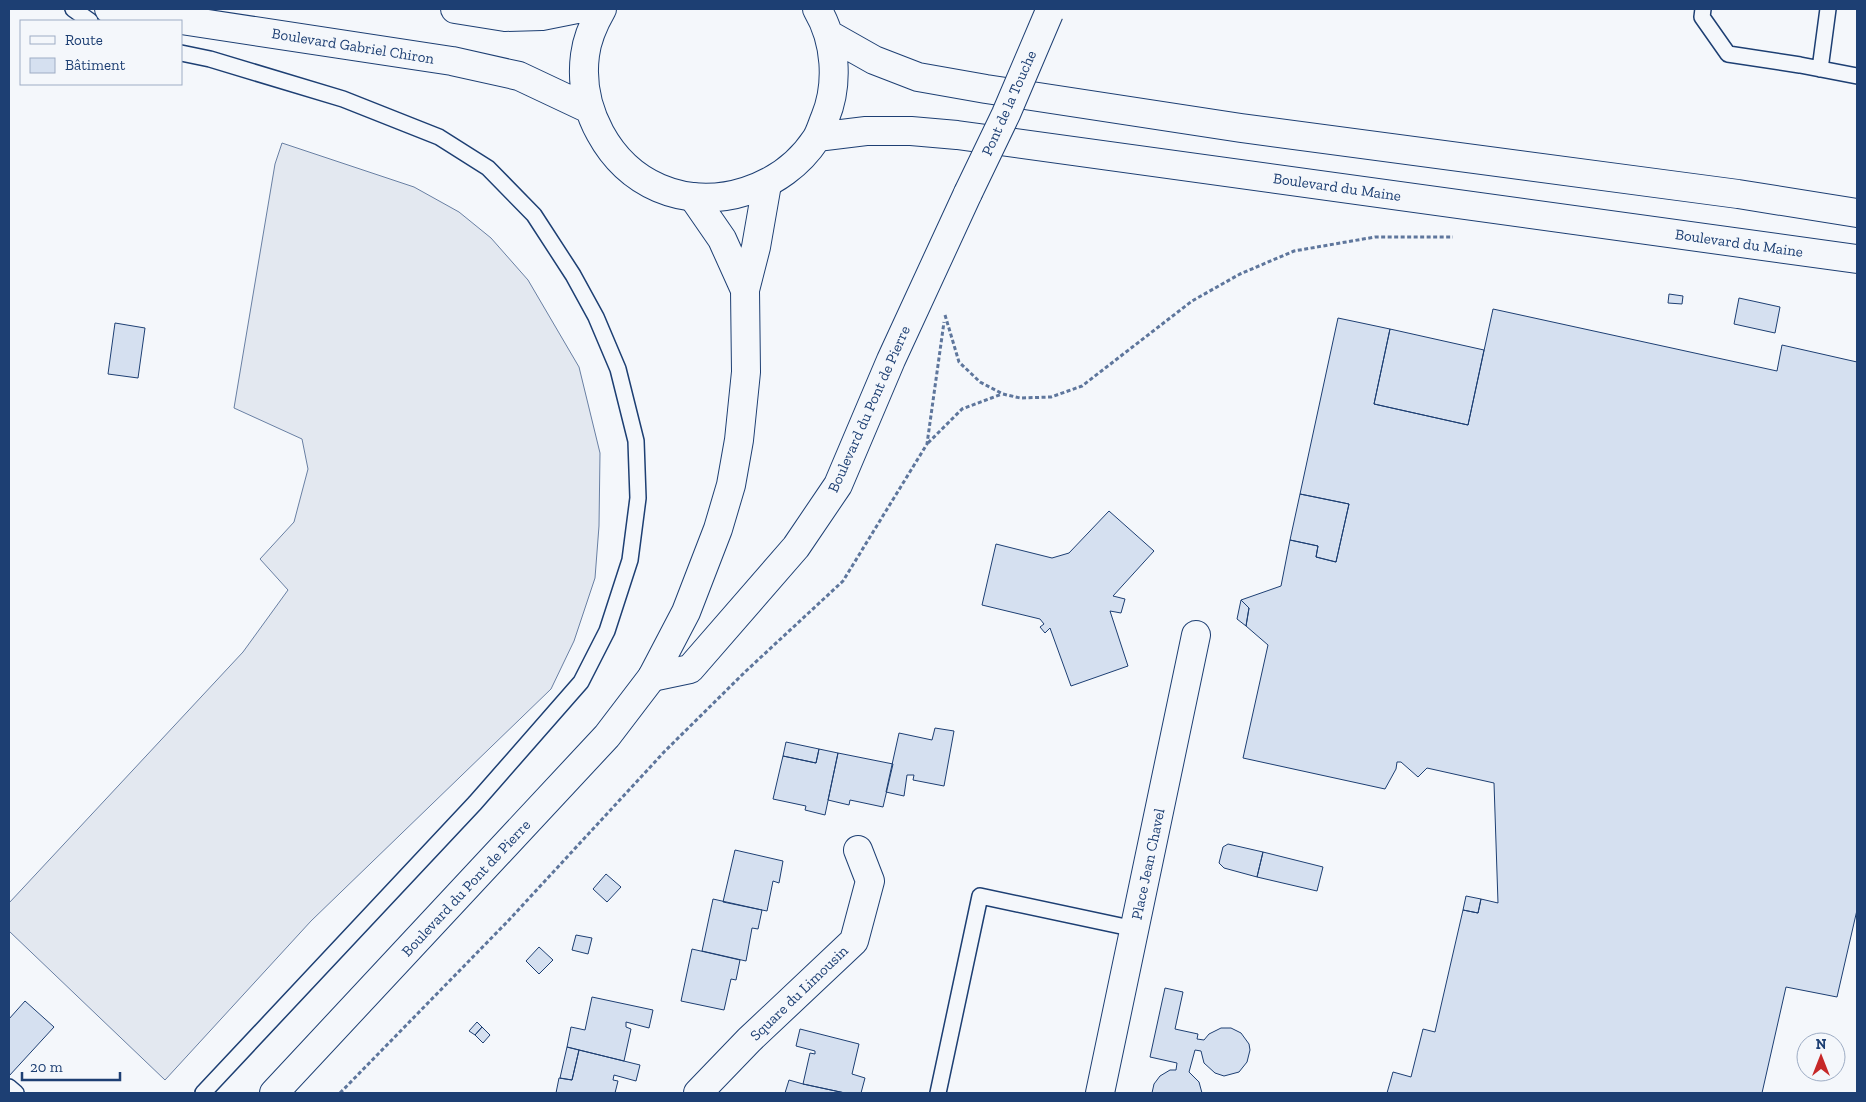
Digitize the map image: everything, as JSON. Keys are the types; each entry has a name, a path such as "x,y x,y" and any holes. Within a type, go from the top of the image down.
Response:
{"main road":[{"name":"Boulevard Gabriel Chiron","path":"109,9 182,20"},
{"path":"455,9 505,17 542,16 577,9"},
{"path":"602,9 592,27 585,54 584,82 589,109 604,142 628,169 659,188 694,197 731,196 767,184 803,156 817,137 830,104 834,69 828,34 816,9"},
{"name":"Pont de la Touche","path":"968,193 1006,114 1049,11"},
{"name":"Boulevard Gabriel Chiron","path":"182,20 452,61 519,76 589,109"},
{"path":"828,34 874,60 918,77 986,89 1241,128 1738,194 1857,213"},
{"name":"Boulevard du Maine","path":"817,137 866,131 911,131 957,135 1857,259"},
{"path":"745,290 756,247 767,184"},
{"name":"Boulevard du Pont de Pierre","path":"652,677 690,668 796,546 838,485 891,360 968,193"},
{"path":"694,197 722,239 745,290"},
{"name":"Boulevard du Pont de Pierre","path":"274,1093 607,736 652,677 686,612 718,529 731,485 739,440 746,372 745,290"},
{"name":"Place Jean Chavel","path":"1100,1093 1196,636"},
{"name":"Square du Limousin","path":"698,1093 749,1040 854,941 870,882 858,850"}],"lane":[{"path":"73,9 89,20"},
{"path":"1702,9 1702,17 1728,54 1820,68 1857,76"},
{"path":"1820,68 1828,9"},
{"path":"182,53 210,59 343,99 439,137 488,168 534,215 574,275 596,317 618,369 636,441 638,498 630,560 607,631 580,682 475,804 203,1093"},
{"path":"938,1093 980,896 1135,929"},
{"path":"9,1087 16,1093"}],"path":[{"path":"945,314 959,362 980,382 1003,394 1020,398 1051,397 1082,386 1192,300 1240,274 1294,251 1375,237 1462,237"},
{"path":"927,444 962,410 1003,394"}],"shaded area":[{"path":"282,143 414,187 459,212 491,238 528,280 579,367 600,453 599,526 595,578 574,641 551,689 311,921 165,1080 9,931 9,903 243,652 288,590 260,559 294,522 308,469 302,439 234,408 275,164"}],"building":[{"path":"1669,294 1683,296 1682,304 1668,303"},
{"path":"1739,298 1780,307 1775,333 1734,324"},
{"path":"1493,309 1777,371 1782,345 1857,362 1857,910 1837,997 1786,987 1762,1093 1387,1093 1393,1072 1411,1077 1423,1029 1435,1032 1463,910 1478,913 1481,899 1498,903 1494,783 1427,768 1418,777 1401,762 1397,762 1396,769 1385,789 1243,758 1268,645 1246,626 1249,608 1241,600 1281,586 1290,540 1318,546 1316,557 1336,562 1349,504 1300,494 1338,318 1390,329 1374,404 1468,425"},
{"path":"115,323 145,328 138,378 108,374"},
{"path":"1390,329 1484,350 1468,425 1374,404"},
{"path":"1300,494 1349,504 1336,562 1316,557 1318,546 1290,540"},
{"path":"1109,511 1154,551 1113,596 1125,599 1121,613 1110,611 1128,666 1071,686 1050,628 1045,633 1040,627 1044,624 1040,619 982,605 996,544 1052,558 1069,553"},
{"path":"1241,600 1249,608 1246,626 1237,619"},
{"path":"935,728 954,731 944,786 913,780 914,775 907,775 904,796 886,792 899,733 932,740"},
{"path":"786,742 819,749 816,763 783,756"},
{"path":"819,749 838,753 825,815 805,810 806,806 773,799 783,756 816,763"},
{"path":"838,753 893,764 883,807 850,800 849,805 828,800"},
{"path":"1228,844 1263,852 1257,877 1224,868 1219,863 1223,847"},
{"path":"735,850 783,861 779,883 773,881 767,911 723,902"},
{"path":"1263,852 1323,867 1317,891 1257,877"},
{"path":"606,874 621,887 607,902 593,889"},
{"path":"1466,896 1481,899 1478,913 1463,910"},
{"path":"713,899 762,910 758,929 752,928 746,961 702,951"},
{"path":"576,935 592,938 588,954 572,950"},
{"path":"539,947 553,960 539,974 526,961"},
{"path":"692,949 740,960 736,980 731,979 724,1010 681,1001"},
{"path":"1165,988 1183,992 1175,1029 1198,1034 1197,1039 1204,1040 1209,1034 1221,1028 1231,1028 1241,1033 1249,1044 1250,1050 1247,1062 1239,1072 1224,1076 1215,1073 1204,1063 1201,1051 1195,1050 1189,1072 1199,1082 1202,1093 1152,1093 1154,1084 1160,1076 1170,1070 1176,1070 1177,1063 1150,1057"},
{"path":"592,997 653,1010 649,1028 626,1022 626,1027 631,1029 624,1061 567,1047 571,1027 585,1030"},
{"path":"25,1001 54,1027 9,1076 9,1019"},
{"path":"477,1022 482,1027 475,1035 469,1031"},
{"path":"482,1027 490,1035 483,1043 475,1035"},
{"path":"800,1029 859,1044 852,1074 865,1078 861,1093 845,1093 803,1084 810,1053 815,1054 815,1051 796,1046"},
{"path":"567,1047 579,1050 572,1080 560,1078"},
{"path":"579,1050 640,1065 636,1081 614,1075 613,1080 618,1081 615,1093 556,1093 559,1078 572,1080"},
{"path":"789,1080 803,1084 845,1093 785,1093"}]}
